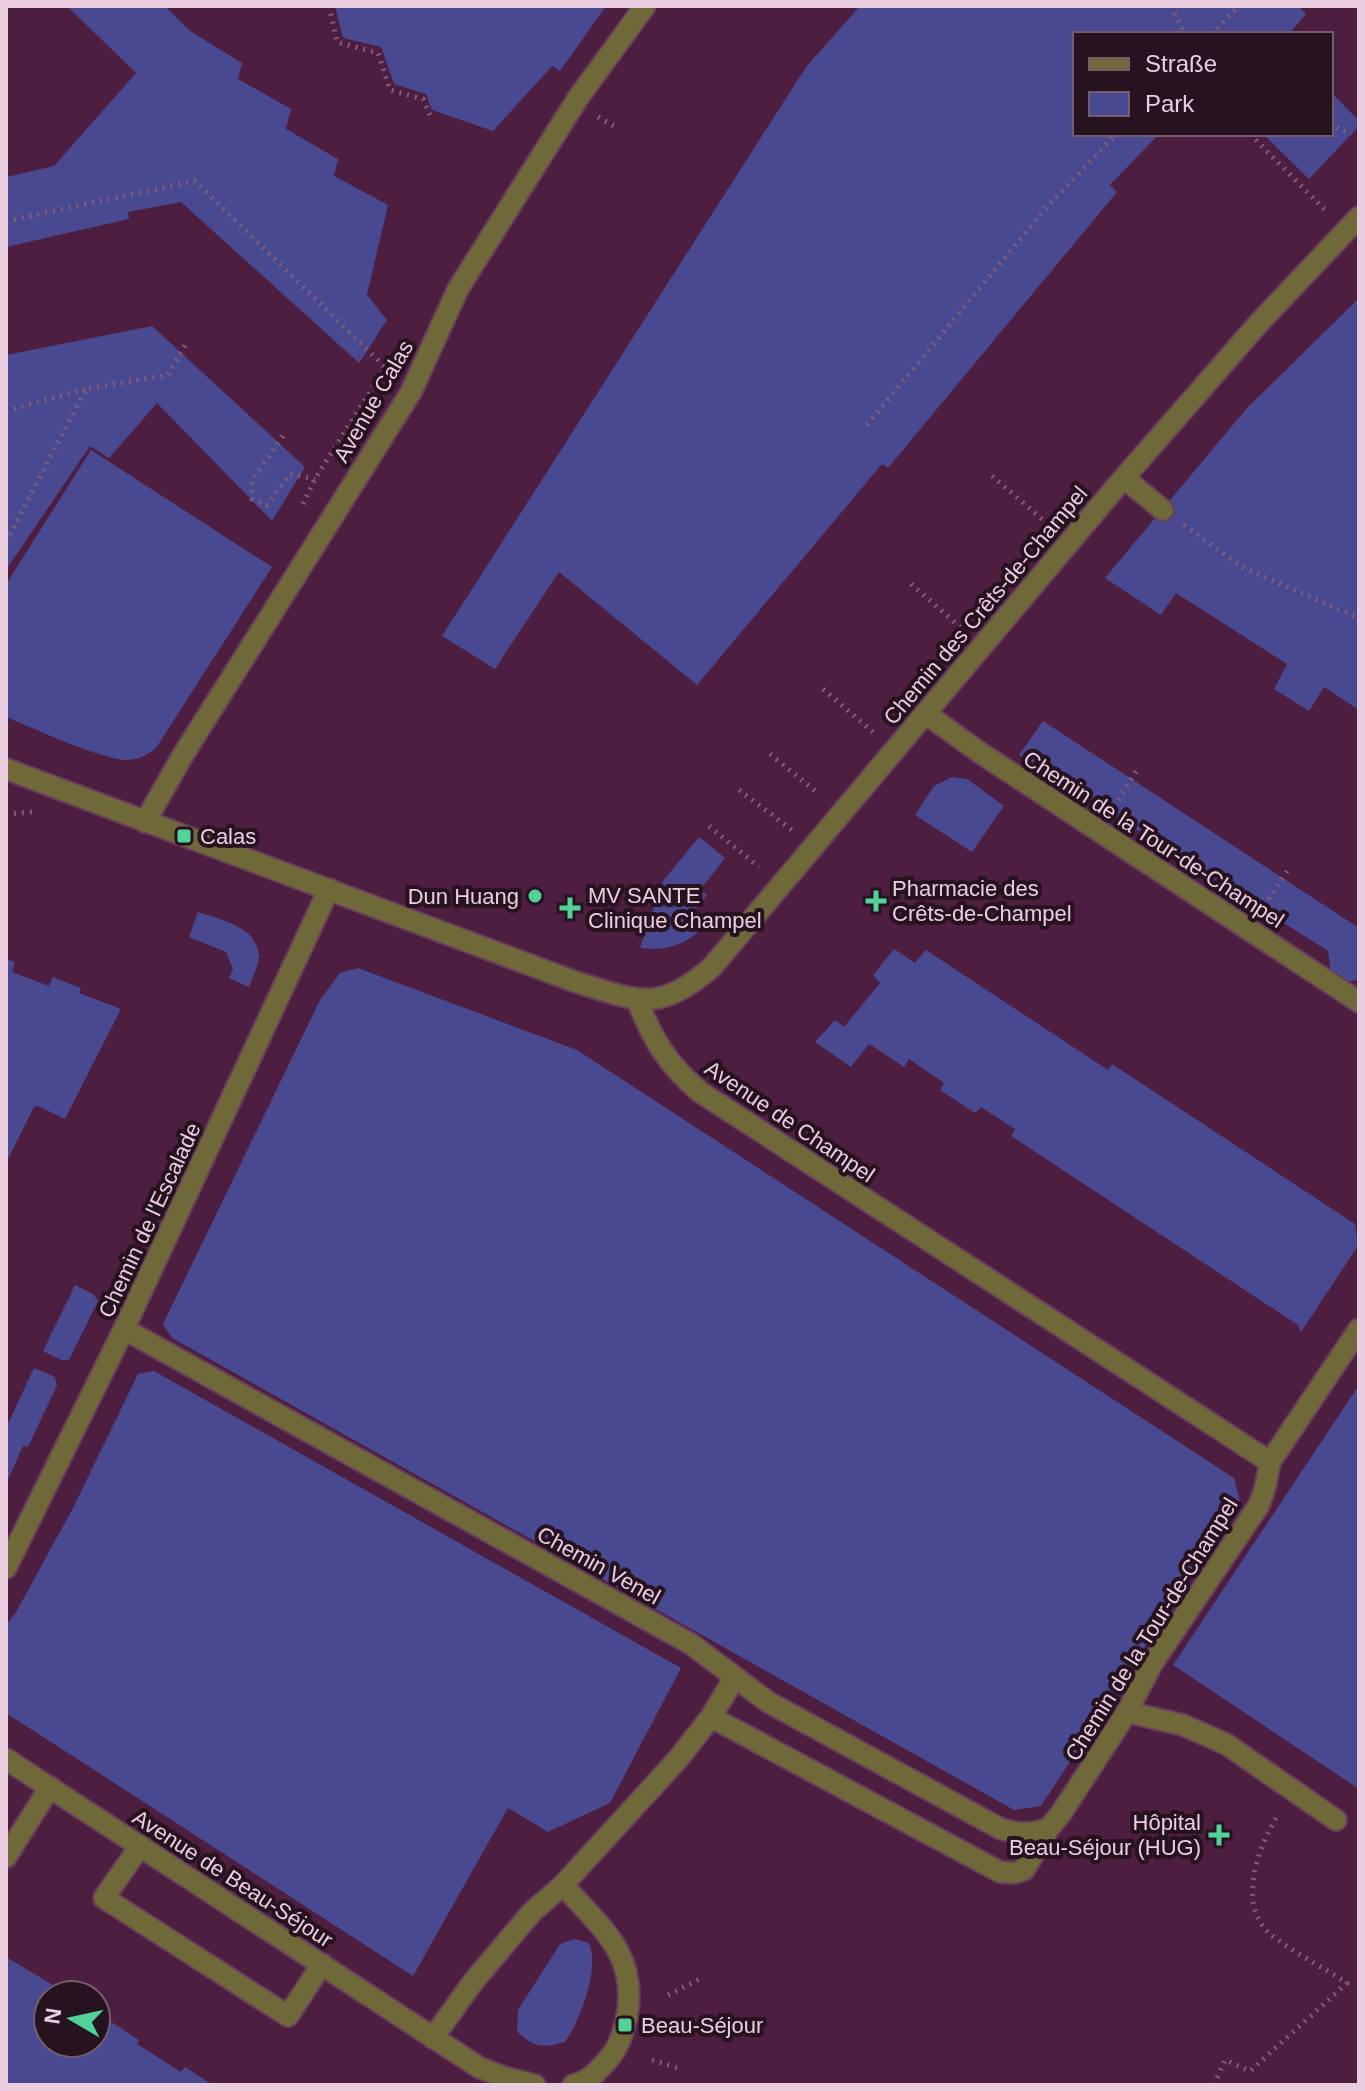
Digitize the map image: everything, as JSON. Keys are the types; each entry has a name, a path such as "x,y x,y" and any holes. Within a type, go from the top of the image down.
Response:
{"street":[{"name":"Avenue Calas","path":"145,822 183,755 411,392 458,289 578,98 645,6"},
{"name":"Chemin des Crêts-de-Champel","path":"637,1000 666,997 688,988 712,967 1124,478 1258,324 1352,224"},
{"path":"1124,478 1163,510"},
{"name":"Chemin de la Tour-de-Champel","path":"925,713 1098,832 1359,1002"},
{"path":"6,769 573,981 637,1000"},
{"name":"Chemin de l'Escalade","path":"6,1568 124,1329 329,889"},
{"name":"Avenue de Champel","path":"637,1000 659,1048 684,1079 700,1092 1270,1462"},
{"name":"Chemin Venel","path":"124,1329 691,1644 768,1702 1001,1829 1035,1834 1049,1828"},
{"name":"Chemin de la Tour-de-Champel","path":"711,1717 1000,1872 1024,1870 1127,1712 1152,1664 1259,1505 1270,1462 1359,1329"},
{"path":"433,2038 473,1982 532,1912 563,1885 678,1759 711,1717 735,1677"},
{"path":"1127,1712 1183,1725 1226,1744 1336,1820"},
{"name":"Avenue de Beau-Séjour","path":"6,1759 480,2068 535,2085"},
{"path":"6,1857 50,1787"},
{"path":"140,1846 104,1898 288,2016 322,1964"},
{"path":"563,1885 614,1943 627,1970 631,1994 616,2049 600,2070 580,2084 573,2085"}],"path":[{"path":"329,6 337,42 378,53 390,90 423,99 430,115"},
{"path":"1171,6 1184,32"},
{"path":"1213,32 1239,6"},
{"path":"1333,124 1340,130 1352,133"},
{"path":"867,425 1045,209 1114,136"},
{"path":"1252,136 1352,224"},
{"path":"6,221 195,181 411,392"},
{"path":"6,411 86,389 168,375 187,342"},
{"path":"6,542 86,389"},
{"path":"283,436 252,480 252,499 267,505 290,474 315,479"},
{"path":"992,476 1070,541"},
{"path":"1163,510 1242,567 1359,618"},
{"path":"911,584 982,646"},
{"path":"823,689 895,749"},
{"path":"770,754 842,812"},
{"path":"1098,832 1136,771"},
{"path":"739,790 813,847"},
{"path":"709,826 781,886"},
{"path":"1249,931 1287,871"},
{"path":"1214,2085 1225,2060 1250,2071 1347,1983 1269,1932 1257,1917 1253,1895 1261,1850 1294,1789"},
{"path":"668,1995 700,1979"},
{"path":"652,2060 678,2068"}],"green space":[{"path":"67,6 165,6 190,31 242,63 238,79 291,109 286,129 338,159 334,176 388,205 367,295 387,320 359,363 181,202 128,212 129,219 6,247 6,177 54,166 136,73"},
{"path":"335,6 563,6 568,9 570,6 606,6 560,71 552,66 493,131 432,110 426,94 394,84 381,47 343,38"},
{"path":"860,6 1298,6 1306,14 1291,32 1073,32 1073,136 1157,136 1110,185 1117,192 888,468 882,464 697,685 559,572 495,669 442,636 806,67"},
{"path":"1333,94 1359,121 1359,126 1309,179 1265,136 1333,136"},
{"path":"1359,298 1359,710 1324,687 1309,711 1274,689 1287,664 1176,593 1161,615 1105,578 1247,408"},
{"path":"152,326 305,467 272,521 157,403 109,458 90,446 6,570 6,355"},
{"path":"91,450 272,567 156,748 143,757 131,760 116,759 85,749 6,717 6,584"},
{"path":"1043,721 1359,928 1359,980 1344,982 1331,973 1328,951 1019,755"},
{"path":"952,777 967,779 1004,806 972,852 915,815 934,786"},
{"path":"699,837 725,858 700,890 707,895 696,909 697,916 707,924 676,945 640,948 663,881"},
{"path":"198,912 236,926 252,938 259,956 249,987 229,978 233,969 226,952 189,937"},
{"path":"894,949 915,963 926,950 1108,1070 1112,1064 1355,1224 1358,1246 1301,1332 1298,1325 1011,1136 1015,1129 981,1107 975,1113 940,1090 944,1083 909,1059 904,1067 869,1044 851,1067 815,1042 835,1020 844,1027 880,983 873,975"},
{"path":"6,959 15,962 12,972 49,986 53,977 81,988 79,993 121,1009 65,1119 34,1107 6,1163"},
{"path":"358,968 577,1050 1234,1478 1240,1502 1041,1806 1014,1810 172,1338 163,1324 320,1000 340,973"},
{"path":"75,1285 93,1294 98,1301 69,1360 61,1360 43,1351"},
{"path":"34,1368 55,1377 57,1385 28,1447 23,1446 6,1484 6,1428"},
{"path":"154,1371 681,1668 610,1803 548,1832 508,1808 413,1976 6,1713 6,1625 73,1508 138,1374"},
{"path":"1359,1385 1359,1789 1173,1665"},
{"path":"574,1939 589,1943 592,1954 590,1980 582,2008 565,2042 545,2046 534,2044 517,2031 518,2010 560,1944"},
{"path":"6,1957 43,1979 32,1979 32,2059 112,2059 112,2022 139,2040 137,2044 181,2072 185,2067 213,2085 6,2085"}],"place":[{"name":"Calas","path":"184,836"},
{"name":"Dun Huang","path":"535,896"},
{"name":"Pharmacie des Crêts-de-Champel","path":"876,901"},
{"name":"MV SANTE Clinique Champel","path":"570,908"},
{"name":"Hôpital Beau-Séjour (HUG)","path":"1219,1835"},
{"name":"Beau-Séjour","path":"625,2025"}]}
